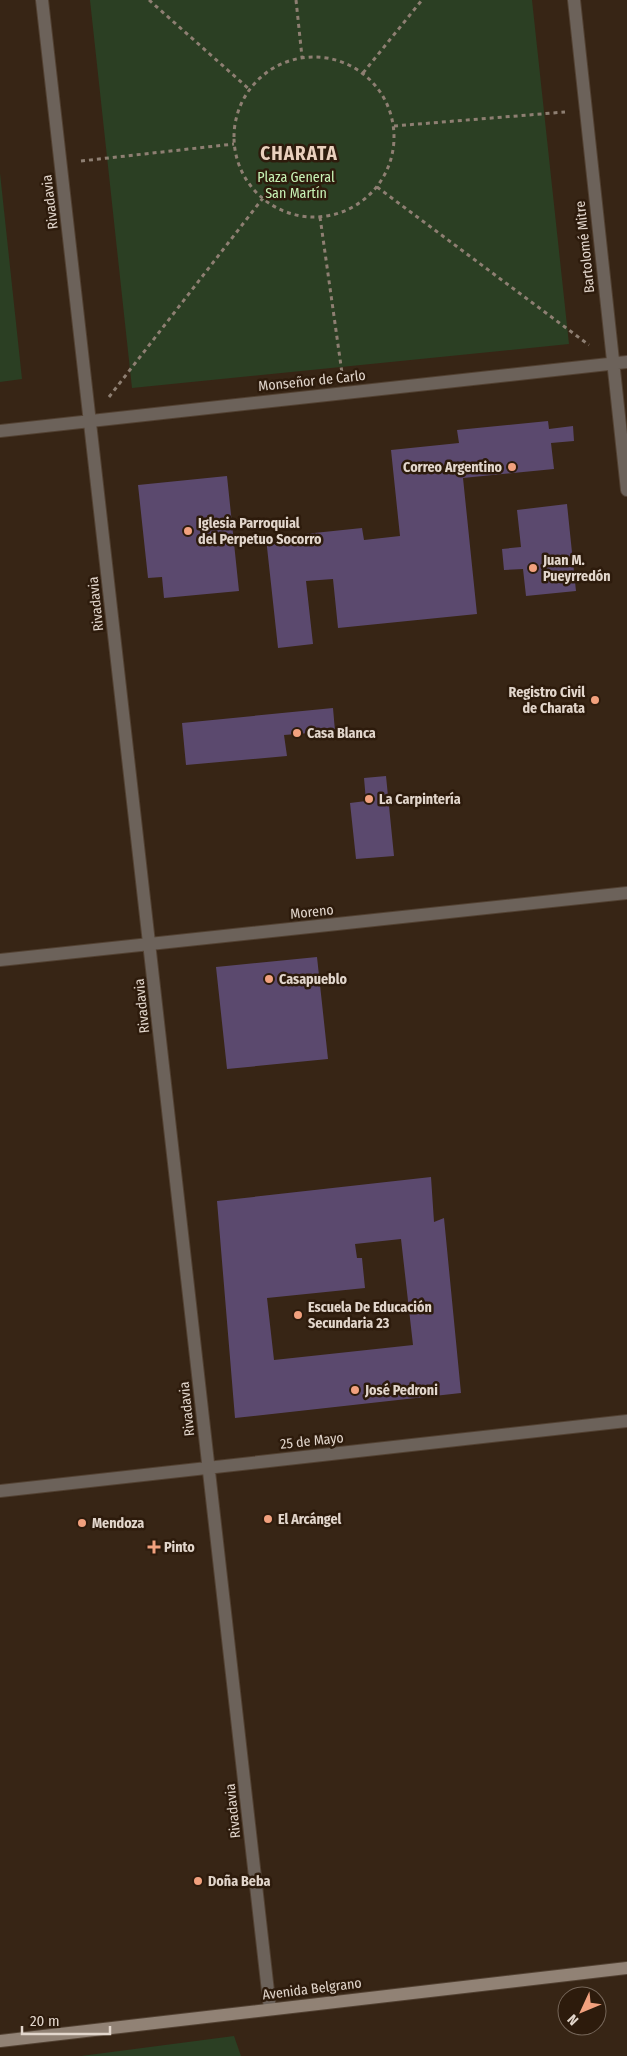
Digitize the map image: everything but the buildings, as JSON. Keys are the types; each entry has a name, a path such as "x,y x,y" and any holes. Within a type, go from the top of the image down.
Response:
{"main road":[{"name":"Avenida Belgrano","path":"0,2041 627,1968"}],"street":[{"name":"Rivadavia","path":"42,0 270,2010"},
{"name":"Bartolomé Mitre","path":"574,0 627,490"},
{"name":"Monseñor de Carlo","path":"0,431 627,362"},
{"name":"Moreno","path":"0,960 627,892"},
{"name":"25 de Mayo","path":"0,1491 627,1421"}],"path":[{"path":"149,0 250,89"},
{"path":"296,0 302,57"},
{"path":"363,73 422,0"},
{"path":"302,57 323,57 337,60 363,73 381,94 388,106 394,126 393,148 388,169 377,187 361,202 341,212 320,217 300,215 280,209 263,198 248,182 239,164 234,144 235,124 240,106 250,89 264,74 282,63 302,57"},
{"path":"394,126 586,110"},
{"path":"61,163 234,144"},
{"path":"377,187 613,364"},
{"path":"90,421 263,198"},
{"path":"320,217 344,393"}],"green space":[{"name":"Plaza General San Martín","path":"90,0 532,0 569,344 132,388"},
{"path":"0,173 22,379 0,382"},
{"path":"234,2036 241,2056 81,2056"}],"place":[{"name":"Correo Argentino","path":"512,467"},
{"name":"Iglesia Parroquial del Perpetuo Socorro","path":"188,531"},
{"name":"Juan M. Pueyrredón","path":"533,568"},
{"name":"Registro Civil de Charata","path":"595,700"},
{"name":"Casa Blanca","path":"297,733"},
{"name":"La Carpintería","path":"369,799"},
{"name":"Casapueblo","path":"269,979"},
{"name":"Escuela De Educación Secundaria 23","path":"298,1315"},
{"name":"José Pedroni","path":"355,1390"},
{"name":"El Arcángel","path":"268,1519"},
{"name":"Mendoza","path":"82,1523"},
{"name":"Pinto","path":"154,1547"},
{"name":"Doña Beba","path":"198,1881"}],"district":[{"name":"CHARATA","path":"299,153"}]}
